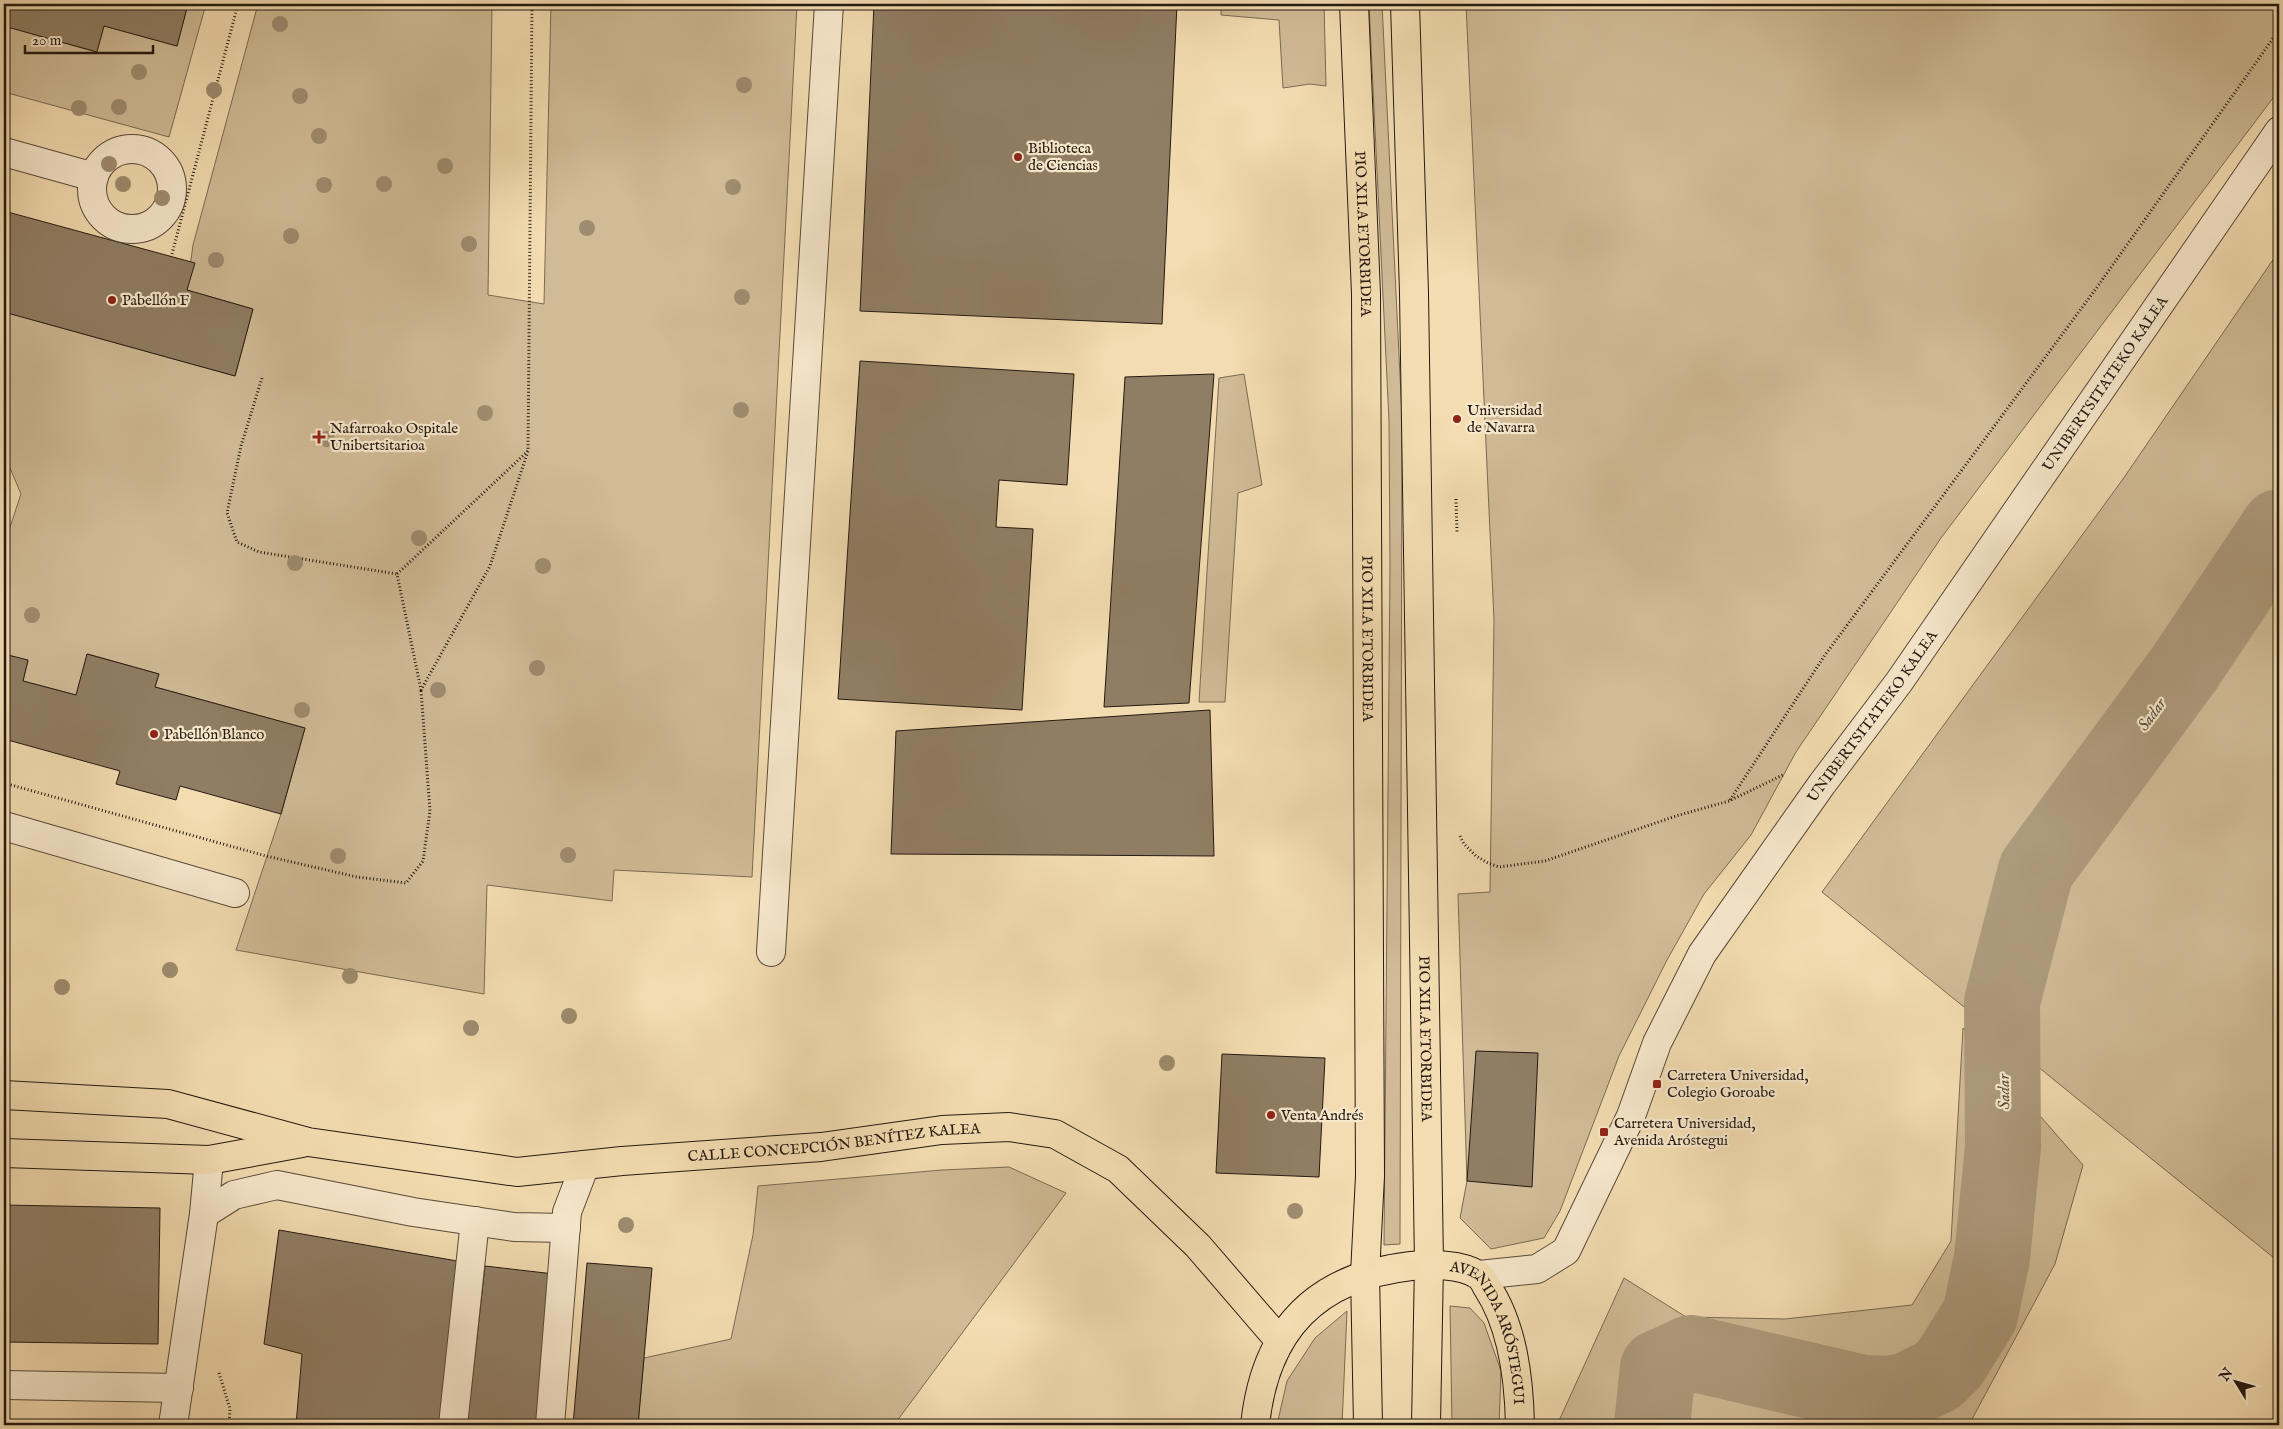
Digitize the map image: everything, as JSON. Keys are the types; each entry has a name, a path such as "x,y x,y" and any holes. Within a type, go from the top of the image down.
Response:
{"main road":[{"name":"PIO XII.A ETORBIDEA","path":"1354,4 1366,294 1370,1176 1366,1274"},
{"name":"PIO XII.A ETORBIDEA","path":"1405,4 1414,293 1429,1264"},
{"name":"CALLE CONCEPCIÓN BENÍTEZ KALEA","path":"4,1095 168,1104 308,1142 517,1172 821,1147 942,1130 1009,1127 1055,1134 1118,1169 1198,1246 1279,1340"},
{"name":"CALLE CONCEPCIÓN BENÍTEZ KALEA","path":"4,1153 208,1160 308,1142"},
{"name":"AVENIDA ARÓSTEGUI","path":"1426,1425 1429,1264"},
{"name":"AVENIDA ARÓSTEGUI","path":"1254,1425 1258,1393 1279,1340 1313,1302 1344,1283 1366,1274 1429,1264 1452,1267 1479,1275 1496,1301 1507,1332 1519,1391 1520,1425"},
{"path":"1366,1274 1368,1425"}],"street":[{"path":"771,952 830,4"},
{"name":"UNIBERTSITATEKO KALEA","path":"1479,1275 1538,1269 1566,1251 1631,1116 1657,1043 1702,954 1822,784 1899,682 2279,131"},
{"path":"4,152 94,177"},
{"path":"4,826 235,893"},
{"path":"173,1425 204,1214 208,1160"},
{"path":"550,1425 567,1212 585,1165"},
{"path":"204,1214 234,1196 277,1185 413,1212 514,1227 566,1228"},
{"path":"453,1425 475,1221"},
{"path":"4,1385 179,1388"}],"path":[{"path":"172,254 238,4"},
{"path":"421,690 490,566 528,451 532,4"},
{"path":"1729,801 1825,655 2095,290 2279,30"},
{"path":"262,378 241,446 227,513 237,542 259,552 396,574"},
{"path":"396,574 528,451"},
{"path":"4,783 266,856 357,877 406,883 423,861 430,812 421,690 396,574"},
{"path":"1476,856 1499,867 1545,861 1676,816 1729,801 1789,771"},
{"path":"220,1373 230,1409 229,1425"}],"shaded area":[{"path":"188,4 206,4 169,137 4,92 4,26 96,52 104,26 177,46"},
{"name":"Nafarroako Ospitale Unibertsitarioa","path":"258,4 492,4 488,295 544,304 551,4 797,4 752,877 614,870 612,901 487,885 484,994 236,950 281,814 305,728 155,687 159,674 88,654 76,695 23,681 28,661 4,654 4,545 21,494 10,468 4,463 4,312 235,376 253,309 187,290 193,245"},
{"path":"1221,4 1324,4 1326,86 1310,84 1283,88 1279,20 1221,15"},
{"path":"1369,4 1382,4 1402,417 1400,1244 1384,1245 1390,565 1389,421"},
{"path":"1466,4 2279,4 2279,90 1941,538 1796,752 1751,835 1704,894 1667,960 1619,1056 1560,1211 1544,1238 1491,1249 1460,1218 1467,1181 1458,894 1490,892 1494,620"},
{"path":"2279,251 2279,1262 1822,892 2123,479"},
{"path":"1244,374 1262,485 1238,493 1225,702 1199,702 1219,378"},
{"path":"1963,1028 2083,1165 2055,1264 1970,1423 1966,1425 1557,1425 1624,1278 1686,1317 1785,1319 1912,1305 1951,1241"},
{"path":"1009,1167 1066,1193 894,1425 638,1425 644,1358 731,1339 753,1235 758,1186 942,1170"},
{"path":"1450,1306 1470,1308 1484,1323 1501,1371 1499,1425 1452,1425"},
{"path":"1347,1311 1342,1425 1277,1425 1287,1381 1315,1338"}],"building":[{"path":"4,4 188,4 177,46 104,26 97,52 4,26"},
{"name":"Biblioteca de Ciencias","path":"874,4 1177,4 1162,324 860,311"},
{"name":"Pabellón F","path":"4,211 195,263 187,290 253,309 235,376 4,312"},
{"path":"860,361 1074,374 1067,485 999,480 996,527 1033,529 1022,710 838,699"},
{"path":"1214,374 1189,703 1104,707 1125,377"},
{"name":"Pabellón Blanco","path":"4,654 28,660 23,681 76,695 87,654 159,674 155,687 305,728 281,814 180,786 176,800 116,784 120,771 4,739"},
{"path":"1210,710 1214,856 891,854 896,731"},
{"path":"1476,1051 1538,1053 1532,1187 1467,1181"},
{"name":"Venta Andrés","path":"1222,1054 1325,1058 1319,1177 1216,1173"},
{"path":"4,1205 160,1208 158,1344 4,1342"},
{"path":"279,1230 463,1262 445,1425 296,1425 302,1354 264,1344"},
{"path":"587,1263 652,1268 638,1425 573,1425"},
{"path":"485,1266 554,1274 537,1425 467,1425"}],"waterway":[{"name":"Sadar","path":"1652,1425 1658,1368 1691,1353 1863,1393 1888,1394 1906,1391 1937,1376 1950,1363 1980,1315 1992,1258 2003,1146 2002,1002 2036,870 2184,669 2279,527"}],"place":[{"name":"Biblioteca de Ciencias","path":"1018,157"},
{"name":"Pabellón F","path":"112,300"},
{"name":"Universidad de Navarra","path":"1457,419"},
{"name":"Nafarroako Ospitale Unibertsitarioa","path":"319,437"},
{"name":"Pabellón Blanco","path":"154,734"},
{"name":"Carretera Universidad, Colegio Goroabe","path":"1657,1084"},
{"name":"Venta Andrés","path":"1271,1115"},
{"name":"Carretera Universidad, Avenida Aróstegui","path":"1604,1132"}]}
